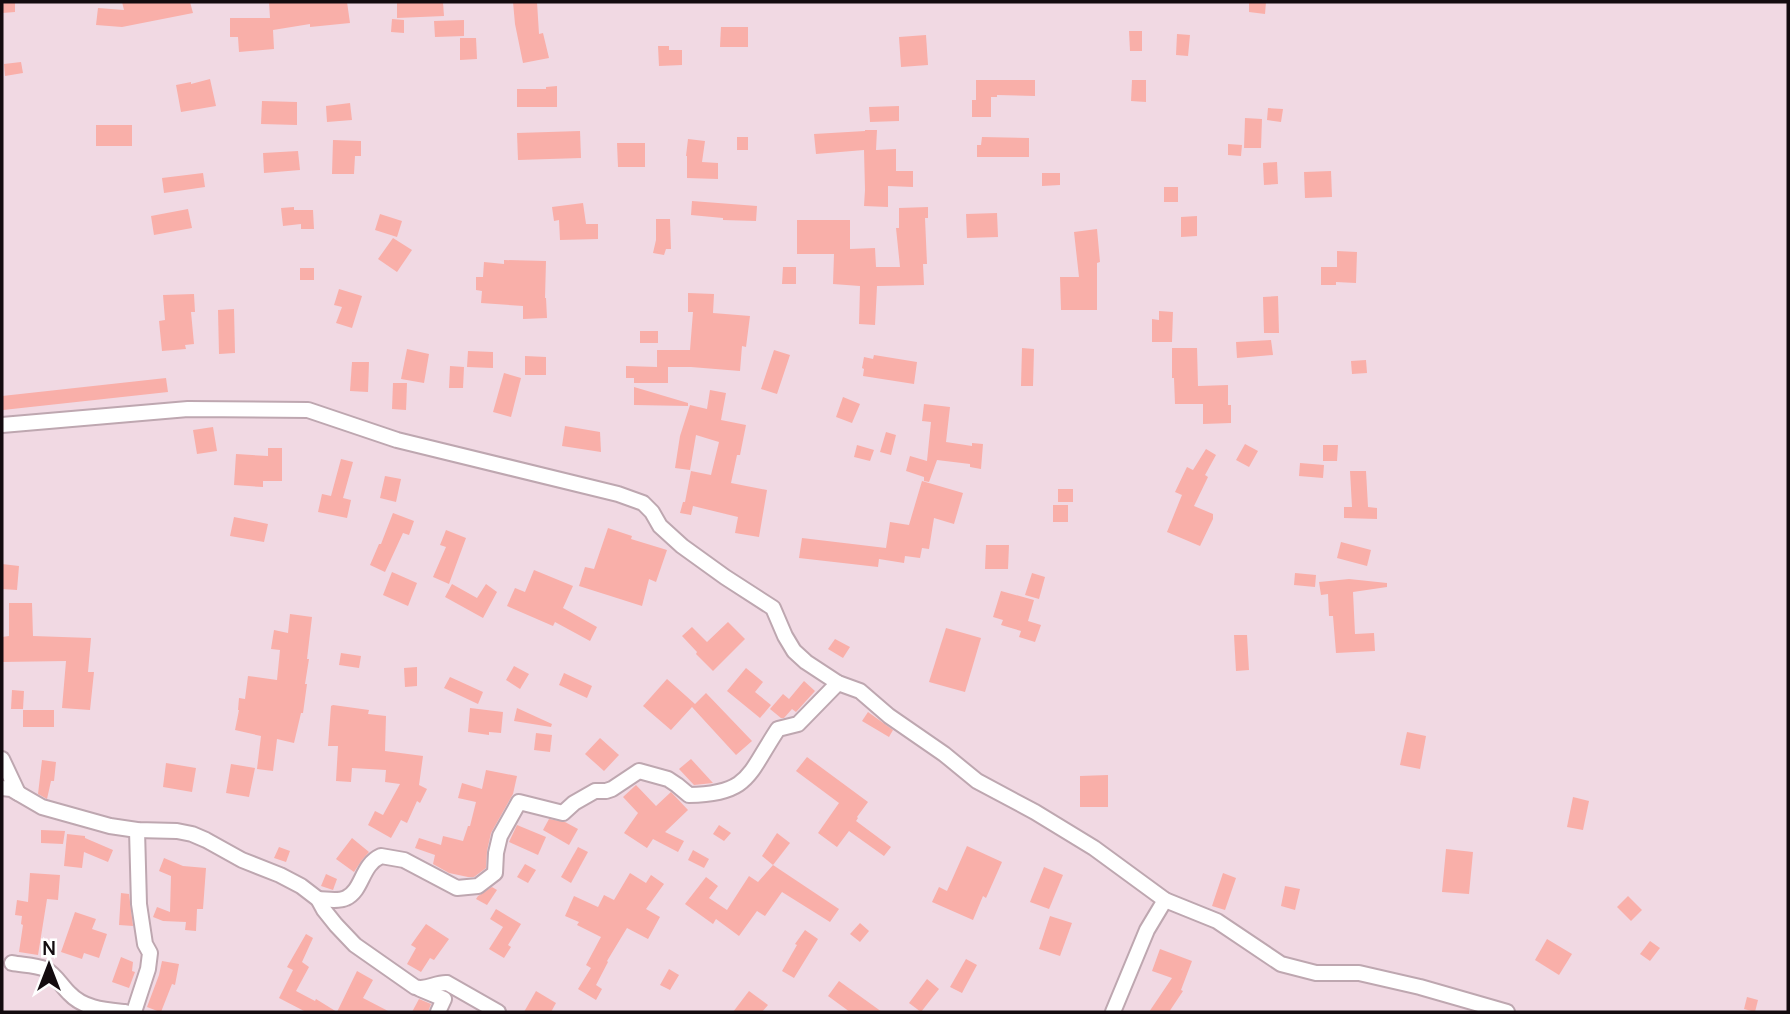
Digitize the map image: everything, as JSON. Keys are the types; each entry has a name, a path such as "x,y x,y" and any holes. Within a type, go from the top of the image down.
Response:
{"street":[{"path":"2,425 188,409 308,410 397,440 618,494 643,503 660,526 682,546 725,578 773,608 794,651 806,662 838,683 860,691 977,781 1094,848 1166,900 1217,921 1280,964 1316,973 1359,973 1507,1012"},
{"path":"318,898 335,900 354,892 369,864 381,856 404,860 457,888 478,886 495,873 500,836 519,802 564,813 574,803 595,791 612,789 639,771 668,779 689,795 718,794 732,789 752,772 778,729 798,724 838,683"},
{"path":"2,759 18,793"},
{"path":"2,788 11,789 42,807 110,826 192,834 301,886 318,898 335,925 355,945 415,987 444,999 438,1012"},
{"path":"134,1012 148,969 150,953 145,944 139,904 137,830"},
{"path":"1114,1012 1147,930 1166,900"},
{"path":"12,963 43,968 82,1004 97,1009 125,1012"},
{"path":"420,989 447,983 498,1012"}],"building":[{"path":"2,2 15,2 15,12 2,13"},
{"path":"122,2 190,2 193,13 122,27 96,25 98,8 124,10"},
{"path":"269,2 347,2 350,23 310,27 310,24 273,30 274,49 239,52 238,37 230,37 230,18 270,18"},
{"path":"397,2 443,2 444,16 397,18"},
{"path":"513,2 537,2 539,34 543,33 549,58 523,63"},
{"path":"1249,2 1266,2 1265,14 1249,12"},
{"path":"392,19 404,20 404,33 391,32"},
{"path":"464,20 464,36 435,37 434,21"},
{"path":"721,27 748,27 748,47 720,47"},
{"path":"1129,31 1142,31 1142,51 1130,51"},
{"path":"1177,34 1190,35 1188,56 1176,55"},
{"path":"926,35 928,65 901,67 899,37"},
{"path":"460,38 476,38 477,59 460,60"},
{"path":"658,46 669,46 669,50 682,50 682,65 659,66"},
{"path":"21,62 23,73 5,76 4,64"},
{"path":"210,79 216,106 181,112 176,85"},
{"path":"976,80 1035,80 1035,96 991,97 991,117 972,117 972,100 976,100"},
{"path":"1132,80 1146,80 1146,102 1131,101"},
{"path":"557,86 557,107 517,107 517,89 546,89"},
{"path":"262,101 297,102 297,125 261,124"},
{"path":"350,103 352,120 327,122 326,106"},
{"path":"899,106 899,121 870,122 869,107"},
{"path":"1268,108 1283,109 1281,122 1267,120"},
{"path":"1245,118 1262,119 1261,148 1244,148"},
{"path":"96,125 132,125 132,146 96,146"},
{"path":"877,130 876,150 896,149 896,171 913,171 913,187 888,186 888,207 864,206 864,150 816,154 814,134"},
{"path":"580,131 581,158 518,160 517,133"},
{"path":"737,137 748,137 748,150 737,150"},
{"path":"982,137 1029,138 1029,157 977,157 977,145 981,145"},
{"path":"688,139 705,141 702,162 718,163 718,179 687,178"},
{"path":"333,140 361,141 361,156 355,156 354,174 332,174"},
{"path":"617,143 645,143 645,167 618,167"},
{"path":"1228,144 1242,145 1241,156 1228,155"},
{"path":"298,151 300,170 264,173 263,153"},
{"path":"1277,162 1278,184 1264,185 1263,163"},
{"path":"1331,171 1332,197 1305,198 1304,172"},
{"path":"203,173 205,187 164,193 162,178"},
{"path":"1042,173 1060,173 1060,185 1042,186"},
{"path":"1164,187 1178,187 1178,202 1164,202"},
{"path":"692,201 757,206 756,221 691,215"},
{"path":"583,203 586,224 598,224 598,239 560,240 559,220 554,221 552,207"},
{"path":"294,207 294,210 313,210 314,229 301,229 301,224 283,226 281,208"},
{"path":"928,207 928,218 925,218 927,264 923,264 924,285 877,286 875,325 859,324 860,286 833,284 834,254 797,254 797,220 850,220 850,249 875,248 876,267 900,267 896,228 899,228 899,208"},
{"path":"188,209 192,228 154,235 151,216"},
{"path":"997,213 998,237 967,238 966,214"},
{"path":"380,214 402,221 397,237 375,230"},
{"path":"1197,216 1197,236 1181,237 1181,217"},
{"path":"656,219 670,219 671,249 666,249 664,255 653,253"},
{"path":"1097,229 1100,262 1097,263 1097,310 1061,310 1060,277 1079,277 1074,232"},
{"path":"393,238 412,250 397,272 378,259"},
{"path":"1337,251 1357,252 1356,283 1336,282 1336,285 1321,285 1321,267 1337,267"},
{"path":"504,260 546,261 547,318 523,319 523,306 481,303 482,291 476,290 476,277 483,277 484,262 504,264"},
{"path":"783,267 796,267 796,284 782,284"},
{"path":"300,268 314,268 314,280 300,280"},
{"path":"339,289 362,296 352,328 336,323 342,307 334,305"},
{"path":"688,293 714,294 713,313 750,316 746,347 742,346 740,371 668,367 668,383 634,383 634,378 626,378 626,366 657,367 657,350 690,350 693,312 688,312"},
{"path":"194,294 195,312 191,312 194,344 185,345 186,349 162,351 159,321 165,320 163,295"},
{"path":"1278,296 1279,333 1264,333 1263,297"},
{"path":"234,309 235,353 219,354 218,310"},
{"path":"1159,311 1173,312 1172,342 1152,342 1152,319 1159,320"},
{"path":"640,331 658,331 658,343 640,343"},
{"path":"1271,340 1273,355 1237,358 1236,342"},
{"path":"1022,348 1034,349 1033,386 1021,386"},
{"path":"1172,348 1197,348 1198,386 1228,385 1231,423 1203,424 1203,404 1175,404"},
{"path":"407,349 429,354 424,383 401,379"},
{"path":"774,350 790,355 777,394 761,389"},
{"path":"468,351 493,352 493,368 467,367"},
{"path":"874,355 917,362 914,384 863,376 864,357 873,359"},
{"path":"525,356 546,357 546,375 525,375"},
{"path":"1366,360 1367,373 1352,374 1351,361"},
{"path":"352,362 369,362 368,392 350,391"},
{"path":"450,366 464,367 463,388 449,388"},
{"path":"504,373 521,378 511,417 493,412"},
{"path":"166,378 168,392 3,410 2,396"},
{"path":"393,383 407,383 406,410 392,409"},
{"path":"634,387 688,403 688,406 634,405"},
{"path":"710,390 726,393 721,420 746,425 731,483 767,490 759,537 735,533 738,517 693,506 691,515 680,513 691,471 711,475 719,442 696,435 690,470 675,468 680,436 690,405 707,409"},
{"path":"843,397 860,404 852,423 836,417"},
{"path":"924,404 950,407 946,442 972,446 972,443 983,444 981,469 970,467 970,464 937,460 929,482 924,481 924,477 906,471 910,456 927,461 931,422 922,421"},
{"path":"565,426 600,432 601,452 562,446"},
{"path":"213,427 217,451 197,454 193,430"},
{"path":"886,432 896,435 891,455 880,452"},
{"path":"1245,444 1258,451 1249,467 1236,460"},
{"path":"857,445 874,450 870,461 854,457"},
{"path":"1323,445 1338,445 1337,461 1323,461"},
{"path":"268,448 282,448 282,481 263,481 263,487 234,485 236,454 268,456"},
{"path":"1206,449 1216,455 1205,475 1208,477 1194,506 1213,514 1213,519 1200,546 1167,532 1182,495 1175,492 1187,467 1193,470"},
{"path":"341,459 353,462 343,498 351,500 347,518 318,512 322,494 331,496"},
{"path":"1300,463 1324,465 1323,478 1299,476"},
{"path":"1350,471 1366,471 1368,507 1377,508 1377,519 1344,518 1344,507 1352,507"},
{"path":"385,476 401,479 396,502 380,498"},
{"path":"922,481 963,493 954,524 934,518 929,549 922,548 920,558 905,556 904,563 879,559 878,567 799,558 802,538 886,548 890,522 909,525"},
{"path":"1058,489 1073,489 1073,502 1058,502"},
{"path":"1053,505 1068,505 1068,522 1053,522"},
{"path":"393,513 414,521 409,535 403,533 385,572 370,565"},
{"path":"234,517 268,524 264,542 230,536"},
{"path":"608,528 632,536 631,539 667,550 656,582 649,579 642,606 579,586 585,567 594,569"},
{"path":"446,530 466,538 449,584 433,577 446,547 440,545"},
{"path":"1341,542 1371,550 1367,566 1337,558"},
{"path":"986,545 1009,545 1008,569 985,569"},
{"path":"2,564 19,566 17,590 2,589"},
{"path":"534,570 573,586 563,608 597,627 590,641 555,622 553,626 507,606 515,588 525,592"},
{"path":"392,572 417,583 408,606 383,595"},
{"path":"1032,573 1045,577 1039,599 1025,595"},
{"path":"1295,573 1316,575 1315,587 1294,585"},
{"path":"1349,579 1387,583 1387,587 1353,592 1355,634 1374,633 1375,651 1336,653 1328,594 1321,595 1319,582"},
{"path":"452,584 477,598 486,584 497,592 483,618 445,597"},
{"path":"1001,591 1034,600 1028,621 1041,625 1035,642 1019,637 1021,631 1001,625 1003,620 993,617"},
{"path":"9,603 32,603 33,636 91,638 88,672 94,672 90,710 62,708 66,661 2,662 2,637 9,636"},
{"path":"290,614 312,617 303,713 294,743 277,739 273,771 257,769 261,736 235,730 239,698 245,699 248,676 277,680 280,650 271,649 274,630 288,633"},
{"path":"728,622 745,639 713,671 682,636 692,627 707,642"},
{"path":"946,628 981,638 965,692 929,682"},
{"path":"1234,635 1247,635 1249,670 1236,671"},
{"path":"835,639 850,647 843,658 828,649"},
{"path":"341,653 361,656 359,668 339,665"},
{"path":"514,666 529,674 520,689 506,680"},
{"path":"417,667 417,686 405,687 404,668"},
{"path":"746,668 763,682 755,692 771,705 760,718 727,691"},
{"path":"564,673 592,686 587,698 559,685"},
{"path":"450,677 483,692 478,704 444,688"},
{"path":"667,679 695,704 706,693 752,741 736,755 692,707 671,730 643,706"},
{"path":"804,681 815,691 796,712 792,709 781,718 770,709 783,694 789,699"},
{"path":"12,690 24,691 23,709 11,709"},
{"path":"333,705 369,710 368,714 386,716 385,751 423,756 419,785 427,789 420,803 417,801 407,823 401,820 391,838 368,825 375,811 383,815 400,784 385,782 386,770 352,768 351,782 336,781 338,746 328,746"},
{"path":"470,708 503,712 501,733 489,732 489,735 468,732"},
{"path":"517,708 552,724 551,727 514,721"},
{"path":"23,710 54,710 54,727 23,727"},
{"path":"868,712 893,730 889,737 862,721"},
{"path":"1407,732 1426,736 1420,769 1400,765"},
{"path":"536,733 552,735 550,752 534,750"},
{"path":"600,738 619,755 604,771 585,754"},
{"path":"807,757 868,802 856,821 891,847 884,856 849,831 837,847 818,833 839,803 796,771"},
{"path":"691,759 713,783 694,785 679,769"},
{"path":"42,760 56,762 54,781 51,781 47,799 38,794"},
{"path":"166,763 196,768 192,792 163,787"},
{"path":"231,764 255,768 249,797 226,793"},
{"path":"486,770 517,776 513,794 491,833 486,868 474,877 449,873 433,864 435,855 415,848 419,838 441,845 443,836 463,841 476,802 458,798 462,783 482,789"},
{"path":"1108,775 1108,807 1080,807 1080,776"},
{"path":"636,785 656,806 671,792 688,810 665,832 684,841 678,852 653,839 647,848 624,833 638,813 623,797"},
{"path":"1573,797 1589,801 1583,830 1567,827"},
{"path":"549,819 565,822 578,829 569,845 543,830"},
{"path":"517,825 546,837 538,855 509,842"},
{"path":"719,825 731,833 724,841 713,834"},
{"path":"41,830 65,831 63,844 41,843"},
{"path":"777,833 790,843 773,865 762,856"},
{"path":"67,834 85,836 113,850 108,862 84,852 82,868 64,866"},
{"path":"352,838 369,852 354,872 336,859"},
{"path":"967,846 1002,862 973,920 932,902 939,887 947,891"},
{"path":"279,847 290,851 286,862 274,858"},
{"path":"578,847 588,852 571,883 561,877"},
{"path":"1446,849 1473,852 1469,894 1442,892"},
{"path":"693,850 709,859 704,868 688,860"},
{"path":"164,858 183,866 206,868 203,909 197,909 196,931 185,930 186,922 163,921 153,917 157,907 170,912 171,876 159,871"},
{"path":"525,864 536,870 528,883 517,877"},
{"path":"773,865 839,909 830,922 782,892 765,916 757,911 739,936 716,919 713,924 685,904 706,877 718,886 709,898 727,910 749,876 758,882"},
{"path":"1044,867 1063,875 1049,909 1030,902"},
{"path":"30,873 60,875 58,900 47,899 38,955 19,952 23,925 22,916 15,915 17,900 28,902"},
{"path":"630,873 646,883 651,875 664,884 646,909 660,917 648,939 627,928 596,985 602,989 596,1000 578,989 591,968 586,965 601,937 565,916 574,896 598,907 604,895 614,900"},
{"path":"1223,873 1236,878 1225,910 1212,906"},
{"path":"326,874 337,879 333,890 321,886"},
{"path":"1285,886 1300,889 1295,910 1281,906"},
{"path":"492,887 497,890 487,905 476,899 478,896"},
{"path":"121,893 129,894 133,926 119,925"},
{"path":"1628,896 1642,910 1631,921 1617,907"},
{"path":"496,909 521,924 508,945 511,947 504,958 489,949 503,927 490,919"},
{"path":"75,912 96,919 92,929 107,934 99,958 84,953 82,959 61,952"},
{"path":"1050,916 1072,923 1060,956 1039,949"},
{"path":"860,923 869,931 860,942 850,934"},
{"path":"426,924 449,939 434,960 430,958 421,972 407,964 416,948 411,945"},
{"path":"805,930 818,939 794,978 782,971"},
{"path":"306,934 313,938 302,962 309,967 296,991 337,1012 306,1012 279,998 293,970 287,967"},
{"path":"1547,939 1572,954 1559,975 1535,960"},
{"path":"1650,941 1660,948 1650,961 1640,954"},
{"path":"1160,949 1192,961 1181,990 1183,991 1169,1012 1149,1012 1172,978 1152,971"},
{"path":"121,957 133,962 132,971 135,972 129,988 112,982"},
{"path":"966,959 977,965 962,993 950,987"},
{"path":"162,961 179,964 175,985 172,984 160,1012 147,1007"},
{"path":"669,969 679,975 670,990 660,985"},
{"path":"357,971 373,980 363,998 390,1012 337,1012"},
{"path":"927,979 939,989 921,1012 909,1003"},
{"path":"839,981 882,1012 850,1012 828,996"},
{"path":"536,991 556,1003 551,1012 524,1012"},
{"path":"749,991 768,1005 762,1012 733,1012"},
{"path":"1747,997 1758,1000 1755,1012 1744,1009"},
{"path":"419,999 431,1004 428,1012 412,1012"}]}
